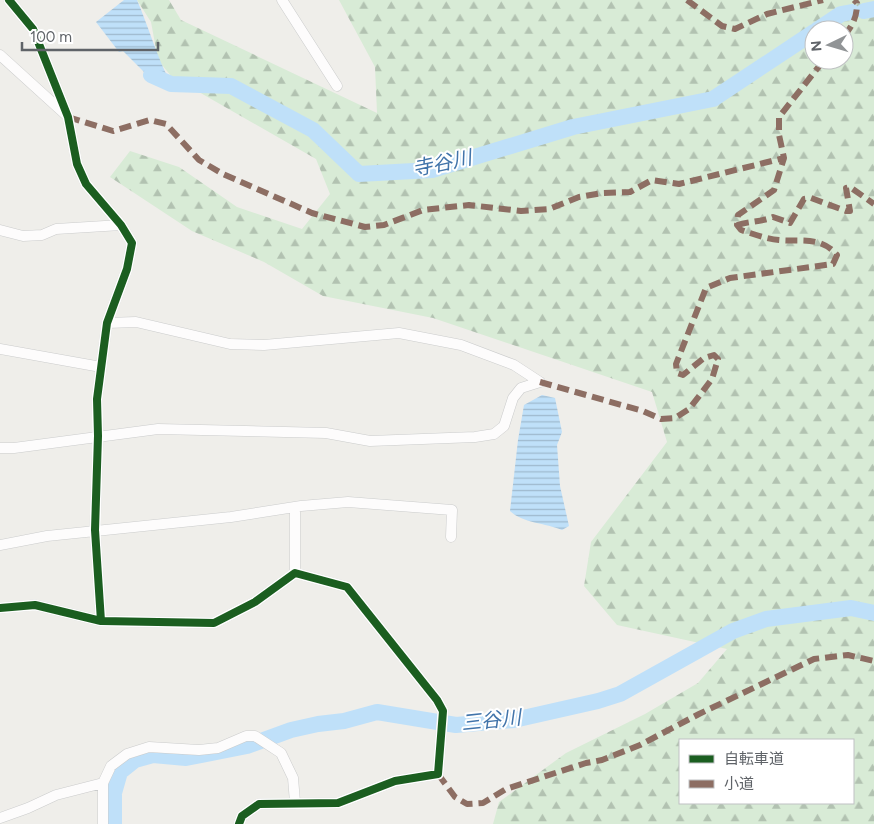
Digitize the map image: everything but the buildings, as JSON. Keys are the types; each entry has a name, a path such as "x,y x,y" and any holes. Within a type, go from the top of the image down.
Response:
{"street":[{"path":"9,0 33,29 68,117 77,164 86,184 120,225 132,243 127,269 107,323 97,399 98,436 95,530 102,621"},
{"path":"282,0 337,86"},
{"path":"0,55 68,117"},
{"path":"0,230 23,236 42,235 56,229 120,225"},
{"path":"0,448 14,448 98,436 180,429 326,433 370,441 475,437 494,434 504,426 512,398 522,388 540,382 514,365 461,345 399,333 264,344 230,344 207,340 165,327 136,322 107,323"},
{"path":"0,349 101,367"},
{"path":"0,545 95,530 231,517 295,507 348,502 452,510 451,537"},
{"path":"295,507 295,573"},
{"path":"0,608 35,605 102,621 214,622 255,602 295,573"},
{"path":"239,824 242,816 259,804 295,802 338,803 395,781 438,774 443,711 437,700 347,587 295,573"},
{"path":"103,824 103,783 111,766 127,754 149,746 199,750 218,748 246,736 255,736 281,753 293,778 295,802"},
{"path":"0,818 56,795 103,783"}],"green space":[{"path":"137,0 169,0 181,20 377,113 375,67 339,0 874,0 874,824 493,824 499,802 566,753 645,714 698,683 727,649 617,625 584,586 591,542 667,442 652,392 433,318 323,296 264,262 192,231 110,177 130,151 179,167 237,207 302,229 330,194 316,159 171,76 158,60 151,22"}],"water":[{"path":"124,0 137,0 171,84 155,83 123,51 119,52 96,22"},
{"path":"542,395 555,398 562,432 557,445 560,486 569,526 562,530 521,518 510,511 524,405"}],"waterway":[{"name":"寺谷川","path":"864,11 874,9"},
{"name":"寺谷川","path":"832,20 841,14 852,12"},
{"name":"寺谷川","path":"151,75 171,84 231,86 313,130 359,174 432,170 573,127 713,99 804,39"},
{"name":"三谷川","path":"114,824 114,793 120,772 135,760 153,755 186,758 247,746 291,730 344,721 377,712 456,725 514,720 598,701 620,694 733,631 766,619 851,608 874,613"}],"marked path":[{"path":"687,0 722,26 735,29 767,14 823,0"},
{"path":"854,0 857,3 857,8 854,20"},
{"path":"540,382 643,411 661,419 675,418 689,409 712,379 718,359 714,355 704,358 683,375 677,373 676,364 706,288 730,278 833,264 837,255 831,249 818,242 770,239 741,230 737,225 738,215 774,190 784,158 779,135 779,117 816,70"},
{"path":"68,117 113,131 150,120 166,124 199,160 223,174 312,213 365,227 384,225 423,210 469,205 521,211 549,209 579,197 602,193 630,192 652,180 679,184 784,158"},
{"path":"737,225 773,217 790,223 804,199 811,198 850,211 846,188 850,187 874,204"},
{"path":"438,774 455,797 467,804 483,803 506,789 586,763 602,760 640,745 699,714 814,659 848,655 874,661"}],"cycle path":[{"path":"9,0 33,29 68,117 77,164 86,184 121,225 132,243 127,269 107,323 97,399 98,436 95,530 101,621"},
{"path":"0,608 35,605 101,621 214,623 255,602 295,573 347,587 437,700 443,711 438,774 395,781 338,803 259,804 242,816 239,824"}]}
